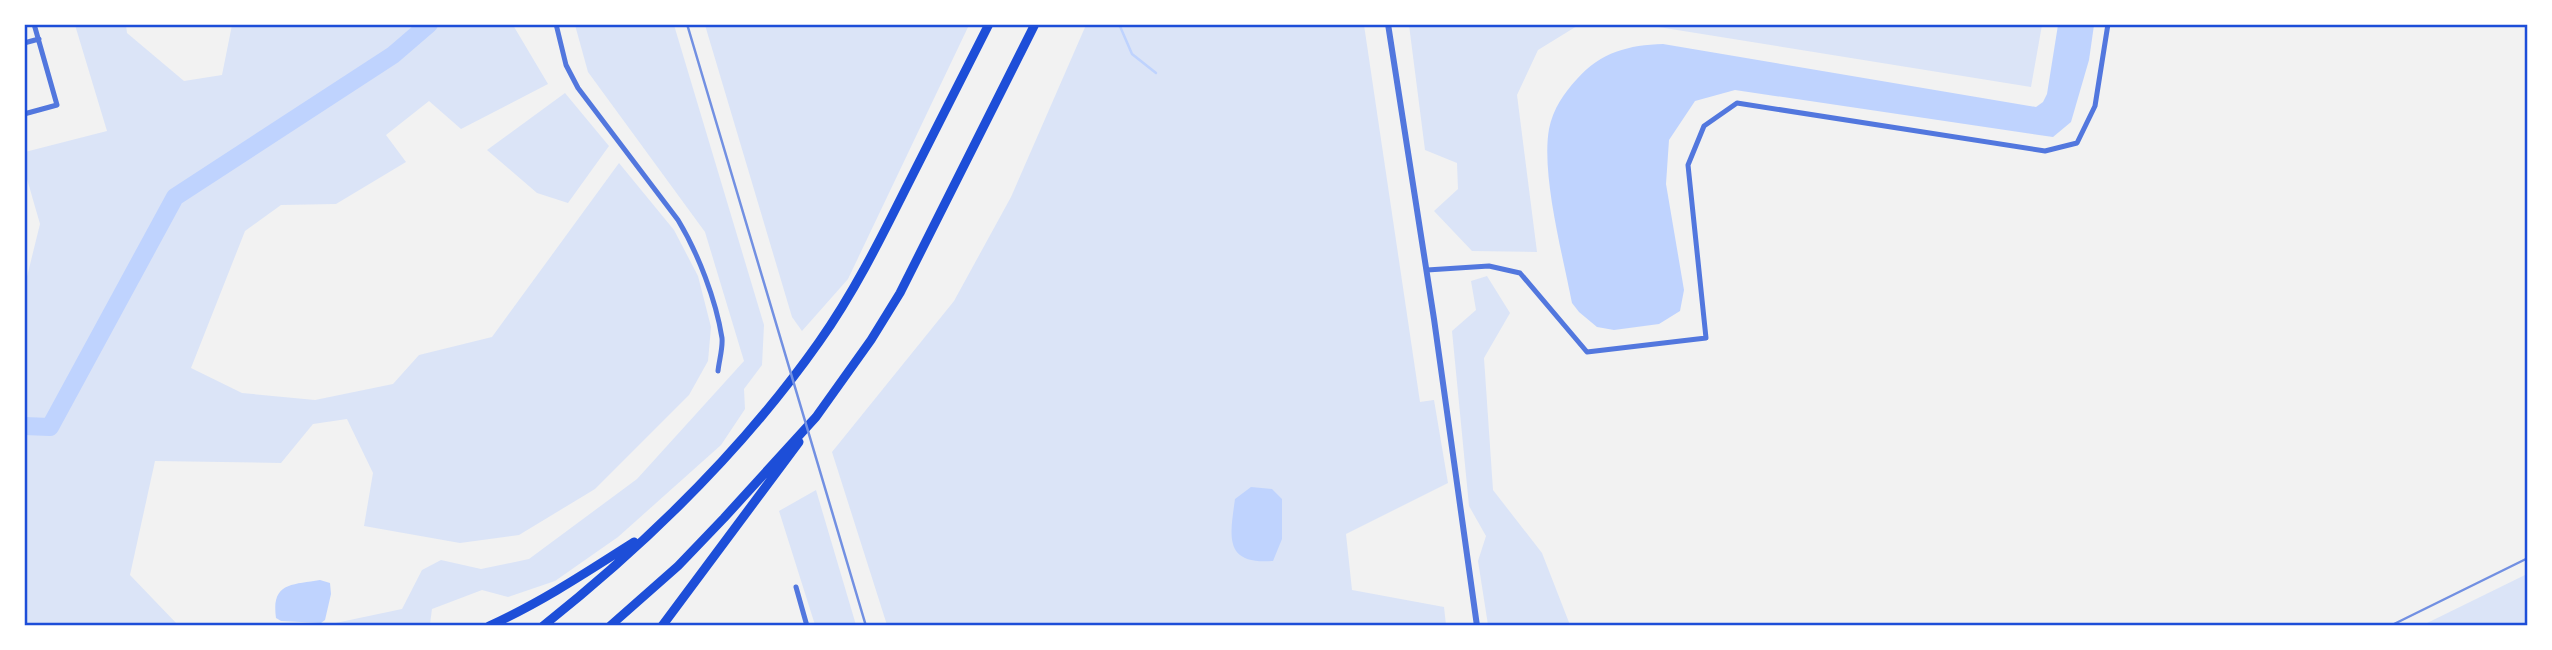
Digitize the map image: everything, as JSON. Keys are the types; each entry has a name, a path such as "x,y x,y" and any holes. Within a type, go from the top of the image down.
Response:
{"highway":[{"path":"543,625 596,584 711,474 762,416 820,341 855,286 878,243 989,24"},
{"path":"662,625 777,473 901,293 1035,24"},
{"path":"610,625 678,566 816,417"},
{"path":"489,625 515,614 582,576 656,527"}],"street":[{"path":"24,114 57,104 34,24"},
{"path":"556,24 566,65 578,88 691,241 707,282 722,340 718,371"},
{"path":"1388,24 1427,270 1477,625"},
{"path":"1427,270 1489,266 1520,273 1587,352 1706,338 1688,165 1704,126 1737,103 2045,151 2056,149 2077,143 2095,106 2108,24"},
{"path":"24,43 39,39"},
{"path":"796,587 807,625"}],"shaded area":[{"path":"75,25 126,25 127,33 184,81 222,75 232,25 513,25 548,84 461,129 429,101 386,135 406,162 336,204 281,205 245,231 191,368 242,393 315,400 393,384 419,355 492,337 619,163 674,230 698,276 711,327 708,361 689,395 595,489 519,535 460,543 364,526 373,473 347,419 313,424 281,463 155,461 130,575 178,625 25,625 24,289 40,224 25,172 25,152 107,131"},
{"path":"575,25 674,25 764,325 762,365 744,389 745,409 721,445 618,537 555,581 508,597 482,590 432,609 430,624 426,625 326,625 402,609 422,570 441,560 481,569 529,559 637,479 744,361 705,232 588,72"},
{"path":"705,25 969,25 848,279 802,331 792,317"},
{"path":"1086,25 1364,25 1420,402 1434,400 1448,483 1346,534 1352,590 1444,607 1446,625 887,625 832,452 954,301 1011,197"},
{"path":"1409,25 1612,25 1577,26 1538,50 1517,95 1537,252 1472,251 1434,211 1458,189 1457,163 1425,150"},
{"path":"1646,25 2042,25 2031,87"},
{"path":"565,93 609,146 568,203 537,193 487,150"},
{"path":"1487,276 1510,313 1484,358 1493,490 1542,553 1570,625 1488,625 1478,561 1486,536 1469,506 1452,331 1476,310 1471,281"},
{"path":"816,490 856,625 815,625 779,511"},
{"path":"2527,574 2527,625 2423,625"}],"water":[{"path":"2058,25 2094,25 2089,60 2071,122 2053,137 1735,90 1695,101 1669,140 1666,184 1684,290 1680,311 1659,324 1614,330 1597,327 1572,303 1550,192 1547,148 1549,129 1556,108 1568,90 1586,70 1606,56 1627,48 1663,44 2036,107 2043,102 2047,94"},
{"path":"1251,487 1272,489 1282,499 1282,539 1273,561 1245,558 1233,545 1235,499"},
{"path":"320,580 330,583 331,594 325,620 321,623 281,621 276,618 275,606 280,591 292,585"}],"waterway":[{"path":"24,426 50,427 175,197 393,55 429,24"},
{"path":"1119,24 1132,54 1156,73"}],"railway":[{"path":"687,24 866,626"},
{"path":"2390,626 2528,558"}]}
